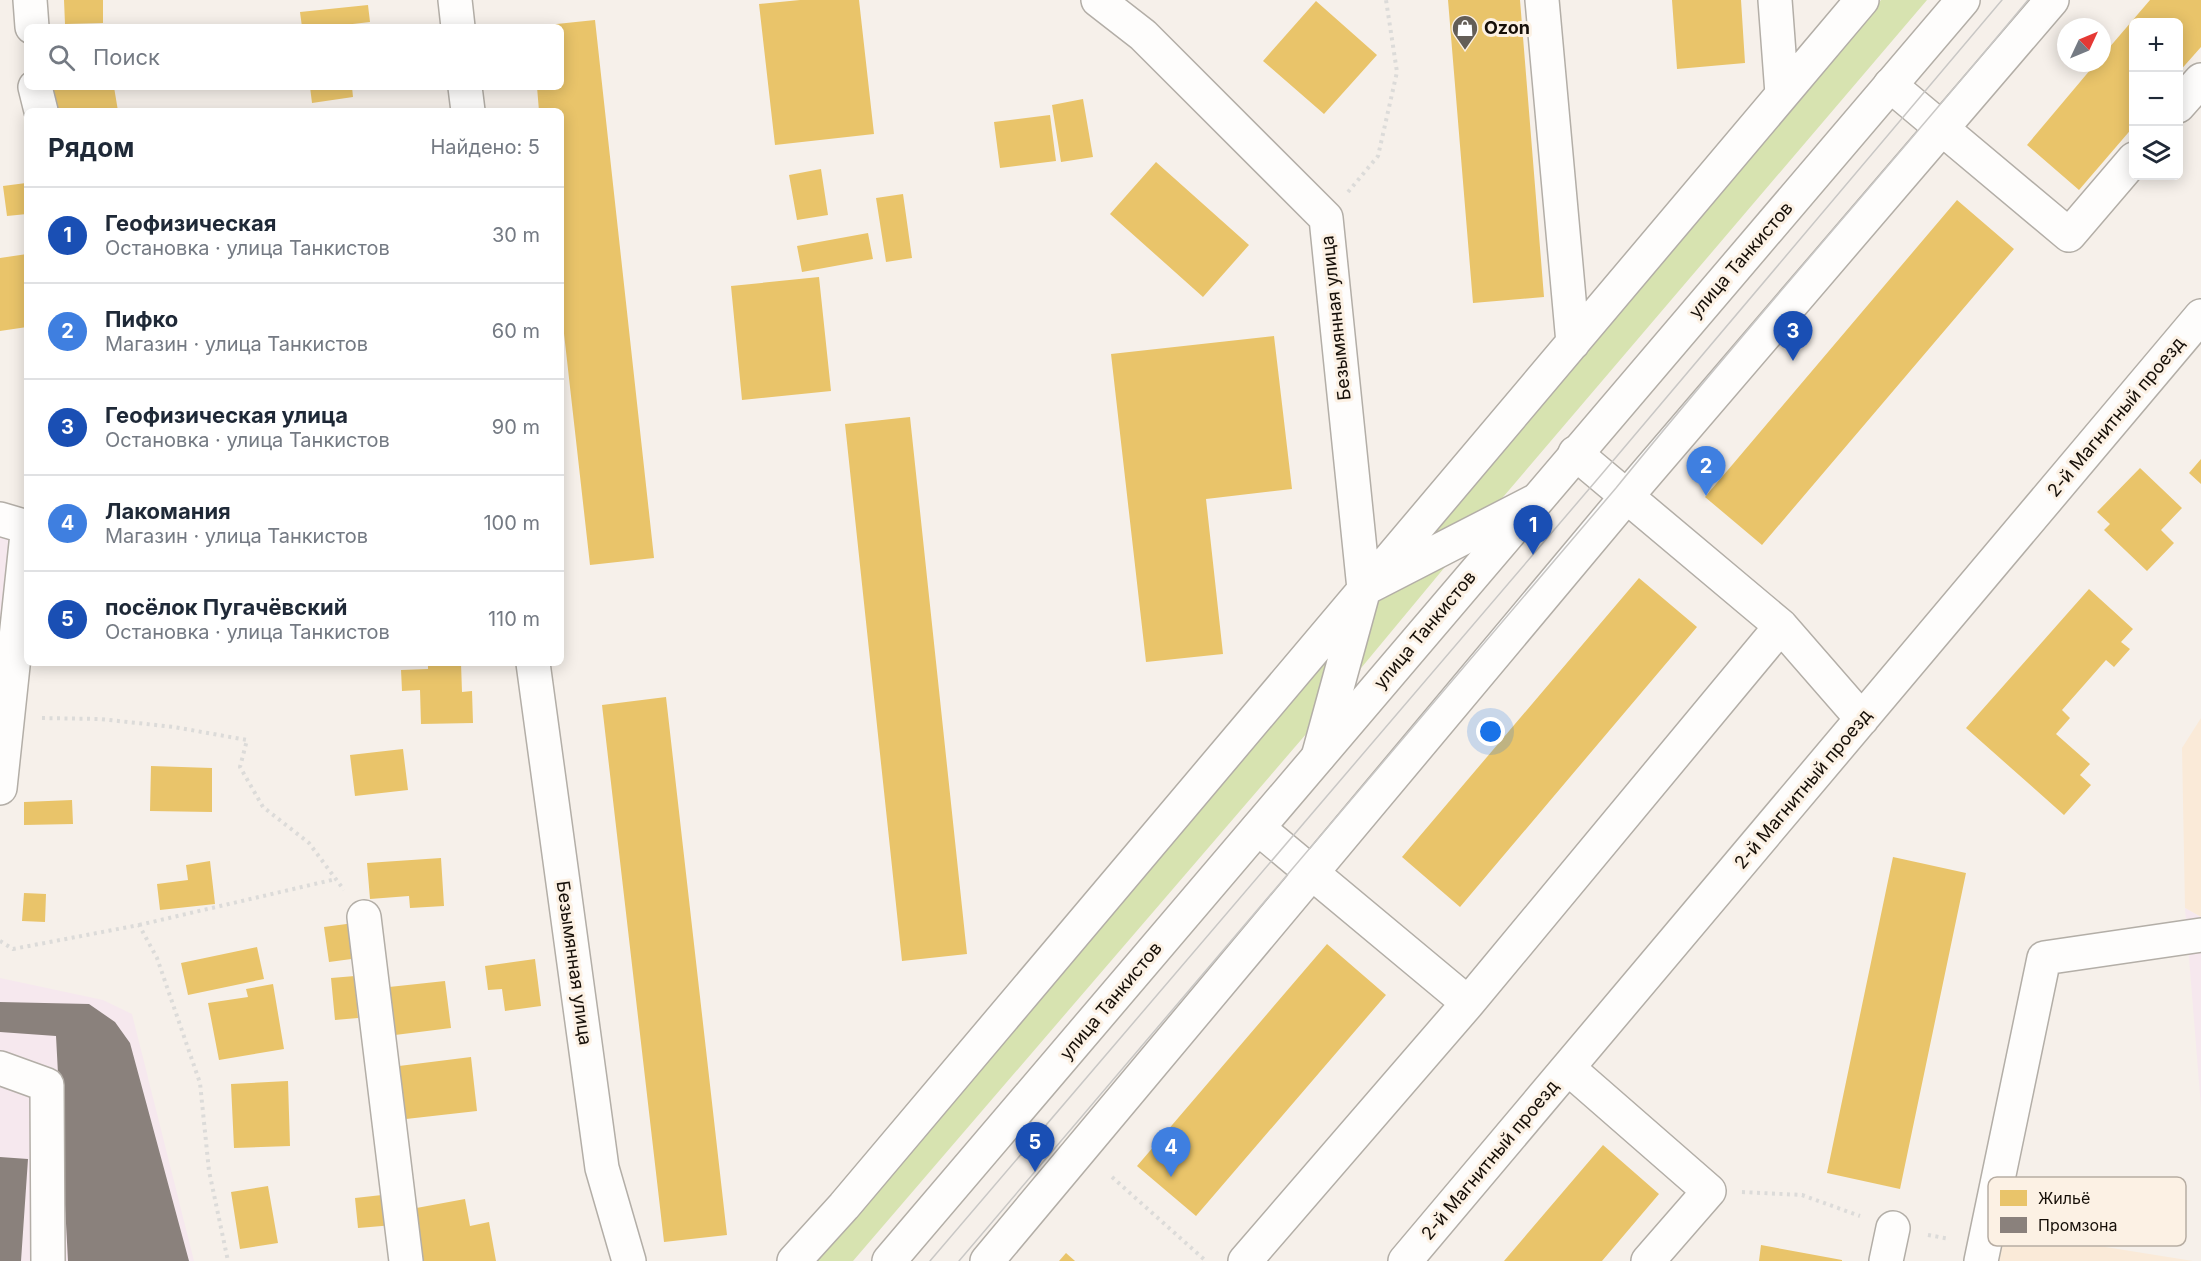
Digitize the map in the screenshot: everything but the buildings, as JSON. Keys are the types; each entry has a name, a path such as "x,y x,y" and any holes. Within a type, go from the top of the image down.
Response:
{"street":[{"path":"30,0 32,24"},
{"path":"455,0 458,24"},
{"name":"Безымянная улица","path":"1098,0 1143,35 1326,218 1364,589"},
{"path":"1542,0 1573,342"},
{"path":"1775,0 1782,94"},
{"path":"794,1261 844,1206 1862,0"},
{"name":"улица Танкистов","path":"889,1261 1533,502 1963,0"},
{"path":"987,1261 1627,496 2052,0"},
{"path":"2183,100 2201,80"},
{"path":"1890,85 2069,235 2129,164"},
{"path":"36,90 40,108"},
{"path":"465,90 468,108"},
{"name":"2-й Магнитный проезд","path":"1405,1261 2201,316"},
{"path":"1575,453 1781,626 1862,719"},
{"path":"1318,757 1364,589 1533,502"},
{"path":"0,519 24,526"},
{"path":"0,788 24,562"},
{"path":"1245,1261 1468,1003 1781,626"},
{"name":"Безымянная улица","path":"533,666 602,1168 628,1261"},
{"path":"1258,828 1468,1003"},
{"path":"364,917 406,1261"},
{"path":"1998,1177 2044,958 2201,935"},
{"path":"0,1068 47,1085 48,1261"},
{"path":"1568,1068 1709,1191 1648,1261"},
{"path":"1982,1254 1988,1225"},
{"path":"1886,1261 1893,1228"}],"path":[{"path":"1326,218 1378,156 1397,72 1386,0"},
{"path":"8,714 35,718 100,718 153,724 247,740 240,767 262,807 309,843 364,917"},
{"path":"0,941 13,949 139,925 336,879"},
{"path":"139,925 157,958 200,1083 209,1171 228,1261"},
{"path":"1112,1177 1206,1261"},
{"path":"1709,1191 1802,1194 1893,1228 1982,1254"}],"shaded area":[{"path":"0,533 12,539 0,672"},
{"path":"2201,718 2201,917 2185,908 2182,748"},
{"path":"2185,908 2201,917 2201,1107"},
{"path":"0,978 103,1000 132,1014 194,1261 0,1261"},
{"path":"1989,1246 2099,1246 2193,1261 1987,1261"}],"green space":[{"path":"1881,0 1927,0 1498,503 1313,726 853,1261 814,1261 857,1214"}],"tram line":[{"path":"930,1261 1601,475 2002,0"},
{"path":"959,1261 2028,0"}],"place":[{"name":"Ozon","path":"1465,51"},
{"name":"Геофизическая улица","path":"1793,361"},
{"name":"Пифко","path":"1706,496"},
{"name":"Геофизическая","path":"1533,555"},
{"name":"посёлок Пугачёвский","path":"1035,1172"},
{"name":"Лакомания","path":"1171,1177"}]}
